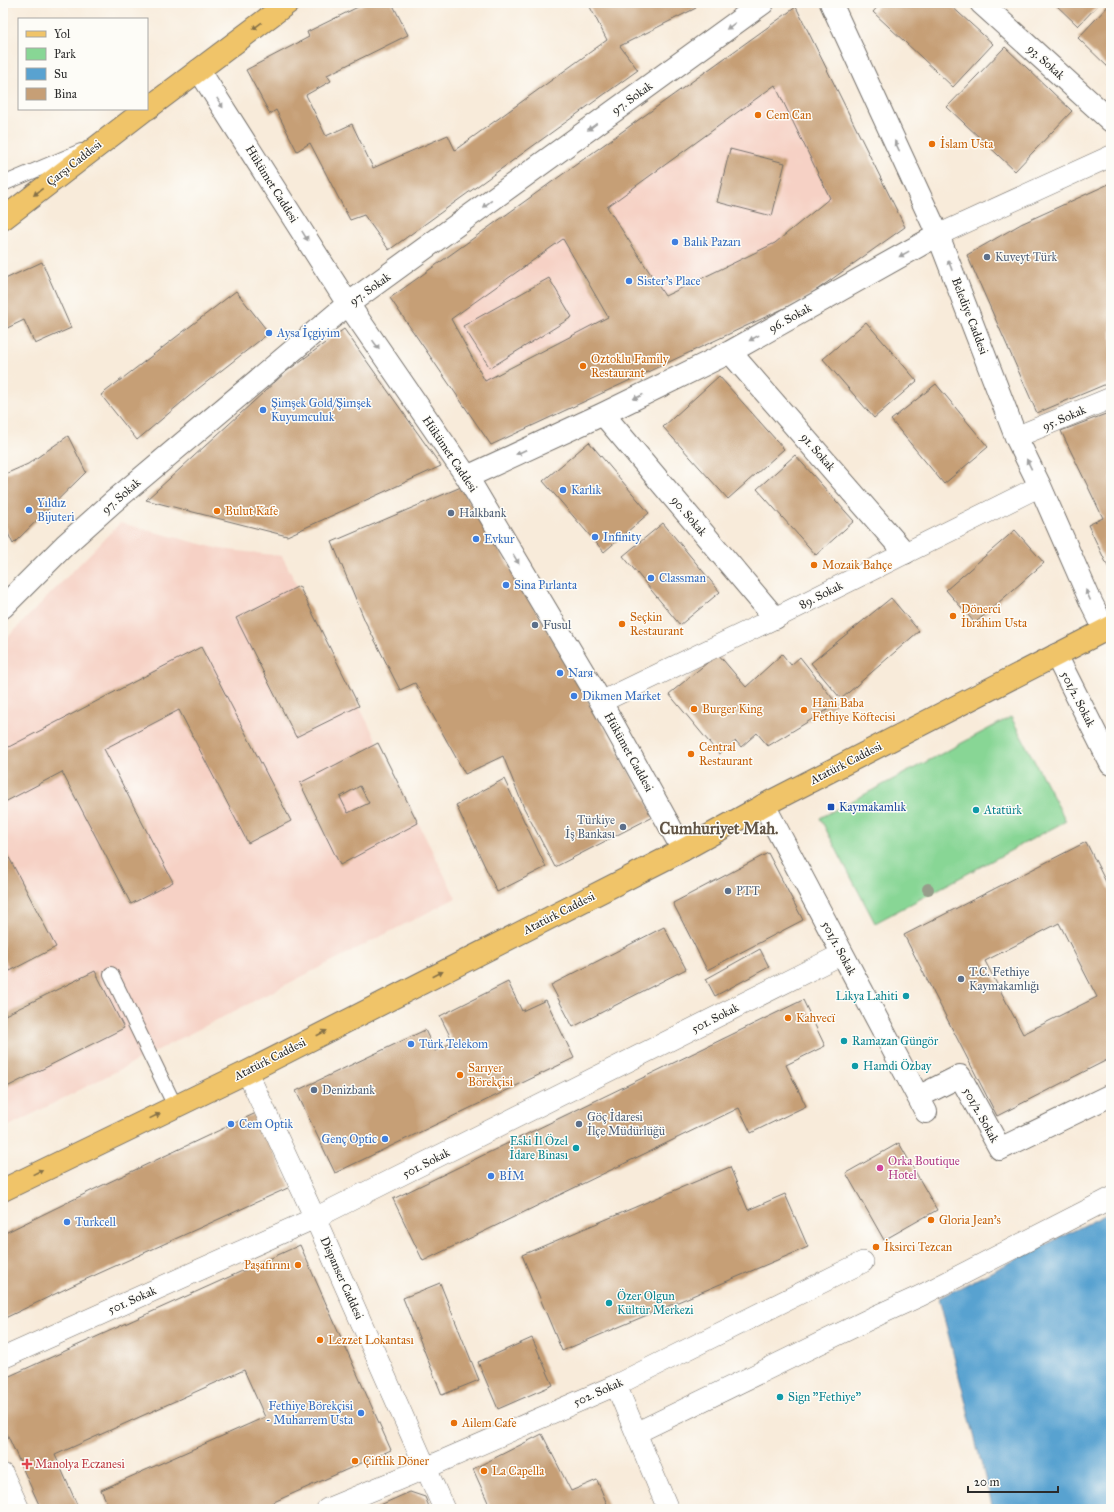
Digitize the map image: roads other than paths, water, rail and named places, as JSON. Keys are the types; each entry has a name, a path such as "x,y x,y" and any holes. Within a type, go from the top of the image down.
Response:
{"main road":[{"name":"Çarşı Caddesi","path":"148,108 288,3"},
{"name":"Çarşı Caddesi","path":"3,219 146,110"},
{"name":"Atatürk Caddesi","path":"3,1190 247,1072 683,850 764,805 1108,629"}],"street":[{"name":"97. Sokak","path":"3,607 65,545 107,507 348,304 763,3"},
{"name":"Belediye Caddesi","path":"831,3 938,235 1016,438 1040,486 1091,602 1108,629"},
{"name":"93. Sokak","path":"981,3 1111,121"},
{"name":"Hükümet Caddesi","path":"199,70 348,304 467,477 601,702 683,850"},
{"name":"96. Sokak","path":"467,477 603,414 730,352 938,235 1111,156"},
{"name":"91. Sokak","path":"730,352 905,553"},
{"name":"95. Sokak","path":"1016,438 1111,398"},
{"name":"90. Sokak","path":"603,414 775,618"},
{"name":"89. Sokak","path":"601,702 775,618 1040,486"},
{"name":"501/2. Sokak","path":"1056,655 1111,764"},
{"name":"501/1. Sokak","path":"764,805 922,1104"},
{"name":"501. Sokak","path":"3,1358 315,1218 842,954"},
{"name":"Dispanser Caddesi","path":"247,1072 315,1218 444,1509"},
{"name":"501/2. Sokak","path":"922,1104 960,1076 1000,1149 1111,1095"},
{"path":"636,1433 920,1296 1111,1198"},
{"name":"502. Sokak","path":"327,1509 426,1468 616,1385 863,1262"},
{"path":"616,1385 668,1509"},
{"path":"3,1474 19,1509"}],"lane":[{"path":"3,184 102,142"},
{"path":"111,974 175,1106"}],"water":[{"path":"1111,1212 1111,1509 993,1509 939,1298"}],"place":[{"name":"Cem Can","path":"758,115"},
{"name":"İslam Usta","path":"932,144"},
{"name":"Balık Pazarı","path":"675,242"},
{"name":"Kuveyt Türk","path":"987,257"},
{"name":"Sister's Place","path":"629,281"},
{"name":"Aysa İçgiyim","path":"269,333"},
{"name":"Oztoklu Family Restaurant","path":"583,366"},
{"name":"Şimşek Gold/Şimşek Kuyumculuk","path":"263,410"},
{"name":"Karlık","path":"563,490"},
{"name":"Yıldız Bijuteri","path":"29,510"},
{"name":"Bulut Kafe","path":"217,511"},
{"name":"Halkbank","path":"451,513"},
{"name":"Infinity","path":"595,537"},
{"name":"Evkur","path":"476,539"},
{"name":"Mozaik Bahçe","path":"814,565"},
{"name":"Classman","path":"651,578"},
{"name":"Sina Pırlanta","path":"506,585"},
{"name":"Dönerci İbrahim Usta","path":"953,616"},
{"name":"Seçkin Restaurant","path":"622,624"},
{"name":"Fusul","path":"535,625"},
{"name":"Narя","path":"560,673"},
{"name":"Dikmen Market","path":"574,696"},
{"name":"Burger King","path":"694,709"},
{"name":"Hani Baba Fethiye Köftecisi","path":"804,710"},
{"name":"Central Restaurant","path":"691,754"},
{"name":"Kaymakamlık","path":"831,807"},
{"name":"Atatürk","path":"976,810"},
{"name":"Türkiye İş Bankası","path":"623,827"},
{"name":"PTT","path":"728,891"},
{"name":"T.C. Fethiye Kaymakamlığı","path":"961,979"},
{"name":"Likya Lahiti","path":"906,996"},
{"name":"Kahvecï","path":"788,1018"},
{"name":"Ramazan Güngör","path":"844,1041"},
{"name":"Türk Telekom","path":"411,1044"},
{"name":"Hamdi Özbay","path":"855,1066"},
{"name":"Sarıyer Börekçisi","path":"460,1075"},
{"name":"Denizbank","path":"314,1090"},
{"name":"Cem Optik","path":"231,1124"},
{"name":"Göç İdaresi İlçe Müdürlüğü","path":"579,1124"},
{"name":"Genç Optic","path":"385,1139"},
{"name":"Eski İl Özel İdare Binası","path":"576,1148"},
{"name":"Orka Boutique Hotel","path":"880,1168"},
{"name":"BİM","path":"491,1176"},
{"name":"Gloria Jean's","path":"931,1220"},
{"name":"Turkcell","path":"67,1222"},
{"name":"İksirci Tezcan","path":"876,1247"},
{"name":"Paşafırını","path":"298,1265"},
{"name":"Özer Olgun Kültür Merkezi","path":"609,1303"},
{"name":"Lezzet Lokantası","path":"320,1340"},
{"name":"Sign \"Fethiye\"","path":"780,1397"},
{"name":"Fethiye Börekçisi - Muharrem Usta","path":"361,1413"},
{"name":"Ailem Cafe","path":"454,1423"},
{"name":"Çiftlik Döner","path":"355,1461"},
{"name":"Manolya Eczanesi","path":"27,1464"},
{"name":"La Capella","path":"484,1471"}],"district":[{"name":"Cumhuriyet Mah.","path":"719,828"}]}
